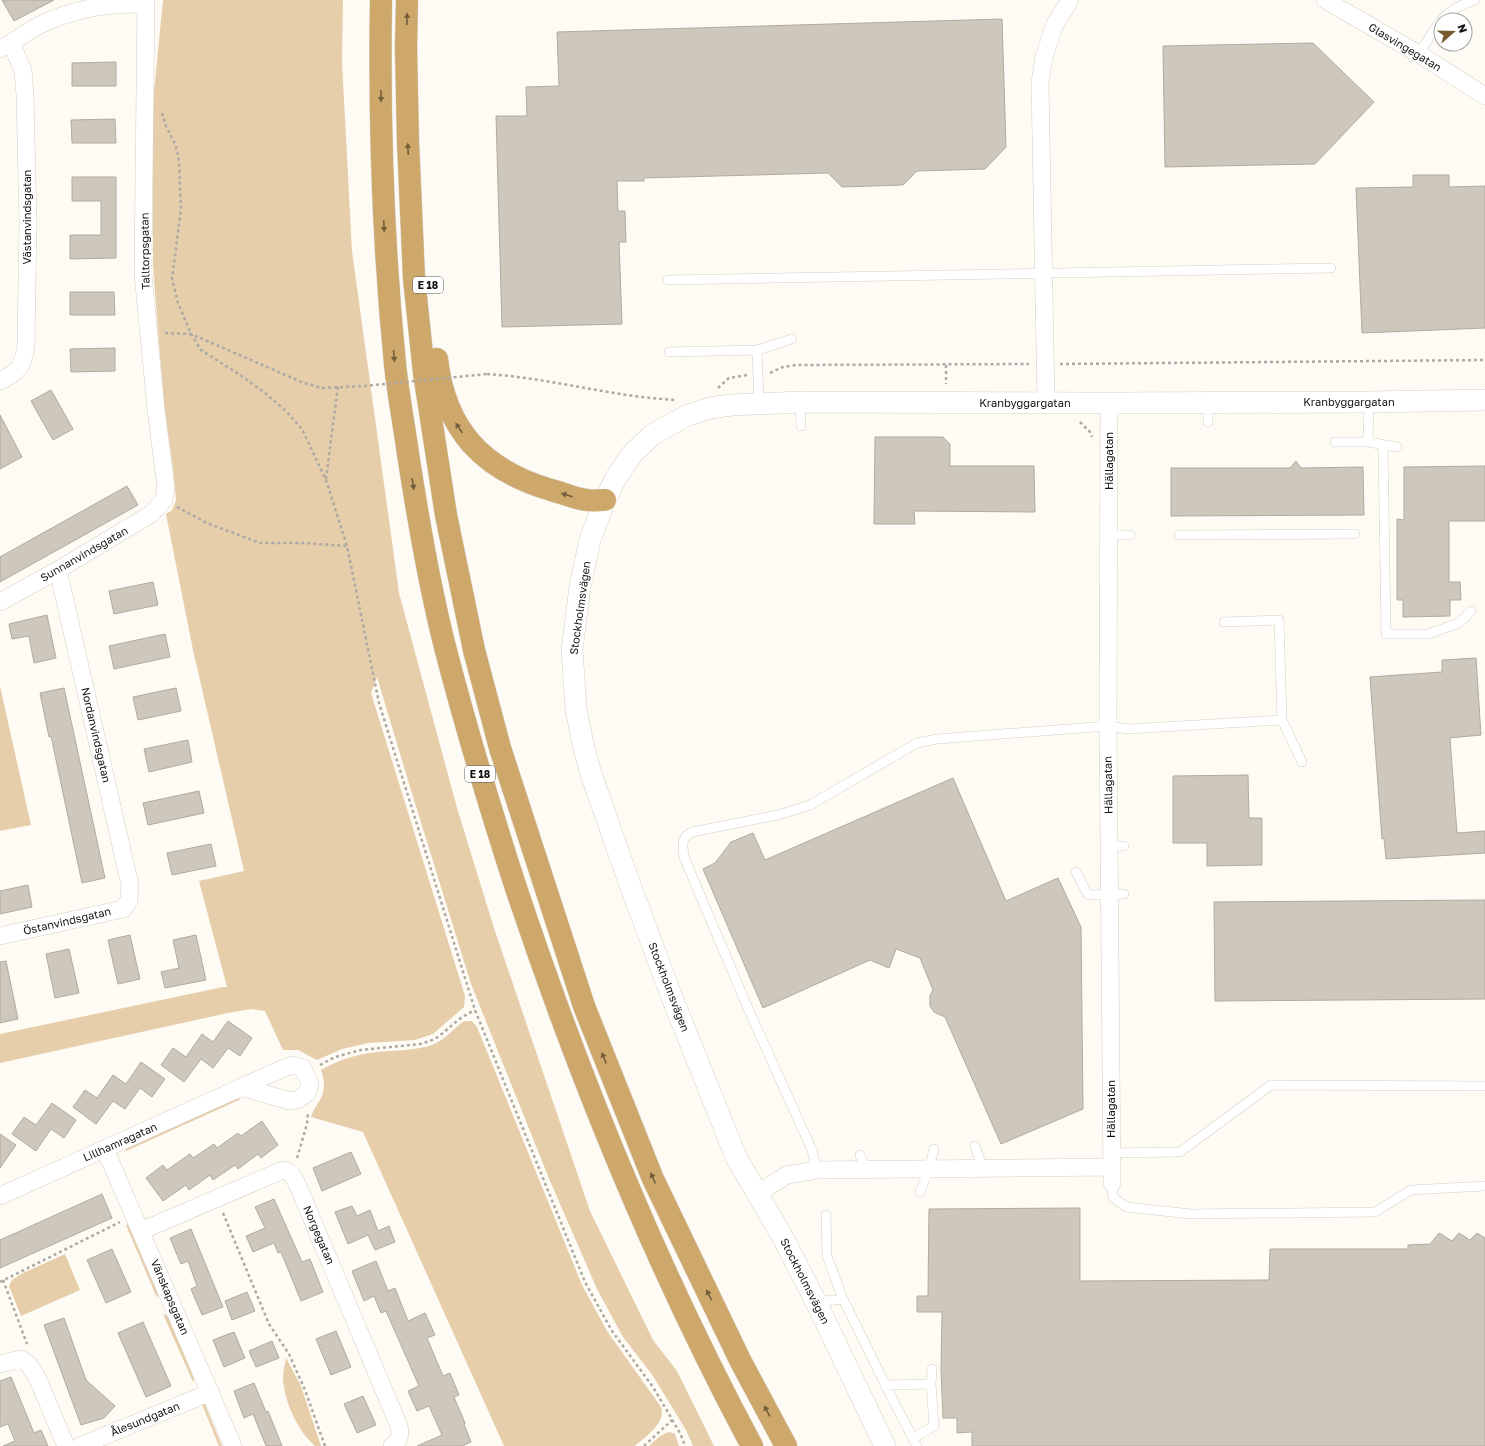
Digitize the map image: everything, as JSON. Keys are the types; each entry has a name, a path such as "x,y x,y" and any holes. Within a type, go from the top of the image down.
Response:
{"highway":[{"name":"E 18","path":"381,0 380,57 383,199 395,366 417,511 445,645 488,802 538,954 572,1050 601,1122 678,1301 752,1446"},
{"name":"E 18","path":"407,0 406,63 410,188 416,294 426,389 446,515 474,650 500,748 584,1006 653,1179 741,1362 786,1446"},
{"name":"E 18","path":"410,188 422,208 438,369 445,398 456,424 480,453 496,466 512,475 538,486 586,500 605,500"}],"street":[{"path":"1046,403 1040,83 1044,58 1055,24 1070,0"},
{"name":"Glasvingegatan","path":"1325,0 1419,54 1485,96"},
{"path":"5,46 40,26 64,15 124,3 146,2"},
{"name":"Talltorpsgatan","path":"146,2 143,274 156,409 166,487 164,500"},
{"name":"Västanvindsgatan","path":"0,381 13,374 22,364 26,347 28,224 23,70 5,46"},
{"name":"Kranbyggargatan","path":"605,500 616,478 632,454 652,435 686,416 710,408 731,405 800,402 1109,403 1208,412 1368,402 1485,400"},
{"name":"Hällagatan","path":"1109,403 1108,726 1102,791 1116,846 1117,894 1112,1168"},
{"name":"Sunnanvindsgatan","path":"0,602 58,570 151,514 164,500"},
{"name":"Stockholmsvägen","path":"605,500 590,540 580,587 572,650 576,709 591,774 671,995 736,1157 782,1236 816,1302 885,1446"},
{"name":"Nordanvindsgatan","path":"58,570 130,885 129,900"},
{"name":"Östanvindsgatan","path":"0,936 123,909 129,900"},
{"name":"Lillhamragatan","path":"0,1196 240,1087"},
{"name":"Vänskapsgatan","path":"105,1149 233,1446"},
{"path":"758,1193 787,1175 863,1162 929,1169 1112,1168"},
{"path":"141,1231 283,1170 289,1171"},
{"name":"Norgegatan","path":"289,1171 298,1186 400,1426 401,1435 397,1443 392,1446"},
{"path":"0,1364 21,1359 29,1365 37,1377 66,1446"},
{"name":"Ålesundgatan","path":"80,1446 211,1392"}],"lane":[{"path":"1419,54 1440,20 1457,7 1475,0"},
{"path":"668,280 1331,268"},
{"path":"669,352 757,350 792,339"},
{"path":"757,350 759,404"},
{"path":"800,402 801,426"},
{"path":"1368,402 1368,442"},
{"path":"1334,442 1368,442 1397,447"},
{"path":"1383,445 1386,634 1428,634 1459,622 1471,611"},
{"path":"1179,535 1355,534"},
{"path":"1108,535 1130,535"},
{"path":"1224,622 1279,620 1282,720 1302,762"},
{"path":"817,1170 812,1150 750,1013 684,857 682,842 686,835 692,832 778,815 810,805 917,743 937,739 1108,726 1128,729 1282,720"},
{"path":"1076,872 1088,895 1117,894"},
{"path":"1485,1086 1272,1085 1180,1152 1112,1168 1113,1197 1126,1208 1191,1214 1375,1212 1411,1190 1485,1186"},
{"path":"975,1146 983,1168"},
{"path":"920,1192 929,1169 934,1149"},
{"path":"826,1215 827,1256 843,1299 915,1442 934,1426 931,1384 932,1369"},
{"path":"816,1302 843,1299"},
{"path":"885,1385 931,1384"}],"path":[{"path":"162,112 166,126 176,146 179,161 181,209 172,279 178,303 191,334 201,350 265,393 286,411 302,429 326,480 347,546 379,703 403,784 475,1010 585,1282 612,1331 652,1387 681,1435 685,1446"},
{"path":"149,332 191,334 304,383 322,388 338,386 364,386 487,374 508,376 650,399 679,400"},
{"path":"716,389 729,378 770,373 788,366 796,365 1485,360"},
{"path":"326,480 338,386"},
{"path":"164,500 206,523 260,543 302,543 347,546"},
{"path":"316,1067 335,1057 361,1050 420,1044 430,1041 438,1037 462,1017 475,1010"},
{"path":"289,1171 297,1160 307,1124 308,1108"},
{"path":"217,1199 269,1324 289,1354 305,1390 325,1446"},
{"path":"29,1365 26,1339 2,1281 122,1221"},
{"path":"644,1446 672,1420"}],"shaded area":[{"path":"163,0 343,0 342,62 352,251 399,593 457,808 494,928 590,1211 653,1340 677,1371 714,1446 693,1446 686,1430 653,1376 623,1337 597,1289 550,1181 471,984 377,677 371,693 465,996 464,1007 433,1034 415,1040 369,1043 342,1049 317,1060 298,1050 283,1050 265,1011 251,1009 0,1063 0,1034 227,987 199,881 244,871 193,650 166,514 172,510 176,500 164,406 153,266 153,102"},
{"path":"0,686 31,825 0,831"},
{"path":"464,1021 472,1021 477,1027 582,1285 607,1331 661,1407 661,1419 658,1424 635,1446 504,1446 363,1132 311,1117 324,1091 324,1082 321,1070 327,1066 362,1054 411,1049 432,1045 445,1037"},
{"path":"238,1098 241,1099 126,1151 126,1149"},
{"path":"129,1224 158,1293 157,1298 126,1225"},
{"path":"65,1254 80,1290 21,1316 9,1286 12,1280 21,1274"},
{"path":"163,1314 168,1316 194,1379 193,1382"},
{"path":"286,1358 301,1386 321,1446 315,1446 309,1440 297,1424 289,1407 283,1379"},
{"path":"202,1404 205,1405 222,1446 219,1446"},
{"path":"670,1432 675,1434 679,1446 649,1446 661,1436"}],"building":[{"path":"2,0 54,0 14,21"},
{"path":"1002,19 1006,147 985,169 917,171 903,185 842,187 828,173 644,178 644,181 617,181 618,211 625,211 626,242 619,242 622,324 502,327 496,116 527,116 526,87 559,86 557,32"},
{"path":"1313,43 1374,102 1315,164 1165,167 1163,46"},
{"path":"116,62 116,86 72,86 72,63"},
{"path":"115,119 116,143 72,143 71,120"},
{"path":"1413,175 1449,175 1449,187 1485,186 1485,328 1362,333 1356,188 1413,187"},
{"path":"72,177 116,177 116,258 70,259 70,235 101,235 101,201 72,201"},
{"path":"70,292 114,292 115,315 70,315"},
{"path":"115,348 115,371 71,372 70,349"},
{"path":"51,390 73,429 53,440 31,401"},
{"path":"0,415 22,457 0,469"},
{"path":"875,437 943,437 950,444 950,466 1034,466 1035,512 914,511 915,524 874,524"},
{"path":"1296,461 1301,468 1363,467 1364,515 1171,516 1171,468 1290,468"},
{"path":"1485,466 1485,521 1449,521 1449,582 1460,582 1461,600 1450,600 1450,616 1403,617 1403,600 1397,600 1397,519 1404,520 1404,467"},
{"path":"127,486 138,505 0,582 0,557"},
{"path":"153,582 158,605 114,614 109,591"},
{"path":"47,615 56,658 34,663 29,636 12,639 9,624"},
{"path":"165,634 170,657 114,669 109,646"},
{"path":"1476,658 1481,735 1450,738 1457,833 1485,831 1485,853 1386,859 1384,838 1382,839 1370,677 1442,672 1442,660"},
{"path":"64,688 105,878 82,883 51,736 49,737 40,693"},
{"path":"176,688 181,711 138,720 133,697"},
{"path":"188,740 192,762 149,772 144,749"},
{"path":"1248,775 1249,818 1262,818 1262,865 1207,866 1207,843 1173,843 1173,776"},
{"path":"953,778 1006,901 1058,878 1081,927 1083,1109 1001,1144 945,1017 934,1012 930,1006 930,995 933,990 920,958 896,949 889,968 870,960 763,1008 703,869 715,863 731,842 753,833 765,860"},
{"path":"199,791 204,813 148,825 143,803"},
{"path":"211,844 216,866 172,875 167,853"},
{"path":"28,885 32,907 0,914 0,891"},
{"path":"1485,900 1485,999 1215,1001 1214,902"},
{"path":"130,935 140,979 118,984 108,940"},
{"path":"196,935 206,980 165,988 161,972 179,968 173,940"},
{"path":"69,949 79,993 55,998 46,954"},
{"path":"6,961 18,1019 0,1023 0,962"},
{"path":"228,1021 252,1038 240,1056 228,1048 213,1068 201,1059 184,1082 161,1065 173,1048 186,1057 202,1034 213,1042"},
{"path":"141,1062 165,1079 152,1097 140,1088 125,1109 113,1101 96,1124 73,1107 85,1090 97,1098 113,1075 126,1084"},
{"path":"52,1103 76,1120 64,1138 51,1129 36,1151 12,1134 24,1117 36,1125"},
{"path":"262,1121 278,1145 261,1158 258,1154 238,1169 235,1165 213,1180 210,1175 189,1190 186,1185 163,1201 146,1178 163,1165 167,1170 190,1154 193,1158 214,1144 217,1148 238,1133 241,1136"},
{"path":"0,1134 16,1145 0,1168"},
{"path":"351,1152 361,1174 322,1191 313,1168"},
{"path":"102,1194 112,1218 0,1268 0,1240"},
{"path":"274,1199 302,1262 310,1259 323,1292 301,1301 281,1252 278,1253 274,1243 253,1252 246,1236 265,1228 255,1207"},
{"path":"352,1206 357,1216 370,1210 378,1231 389,1226 395,1242 375,1250 368,1235 348,1244 335,1212"},
{"path":"1080,1208 1080,1281 1269,1280 1270,1249 1408,1249 1408,1245 1430,1244 1439,1233 1452,1241 1459,1233 1470,1240 1477,1233 1485,1238 1485,1446 972,1446 972,1432 957,1433 957,1418 943,1418 941,1370 942,1312 917,1312 917,1296 928,1296 929,1209"},
{"path":"191,1229 223,1307 202,1315 191,1289 197,1286 188,1261 181,1264 170,1238"},
{"path":"112,1249 131,1292 106,1303 87,1260"},
{"path":"376,1261 388,1291 395,1288 408,1321 425,1313 435,1335 427,1338 443,1376 450,1373 459,1395 454,1397 471,1442 462,1446 417,1446 442,1435 429,1406 417,1411 408,1391 419,1386 386,1311 381,1313 374,1296 364,1301 352,1271"},
{"path":"247,1292 255,1311 232,1320 225,1301"},
{"path":"64,1318 86,1380 115,1406 104,1418 81,1425 44,1325"},
{"path":"143,1322 171,1386 146,1397 118,1333"},
{"path":"336,1331 351,1367 331,1375 316,1339"},
{"path":"234,1332 245,1358 224,1367 213,1340"},
{"path":"272,1341 279,1358 256,1367 249,1351"},
{"path":"11,1377 34,1433 41,1430 48,1446 3,1446 15,1441 8,1424 0,1427 0,1381"},
{"path":"254,1383 266,1412 268,1411 282,1446 266,1446 253,1414 244,1418 234,1391"},
{"path":"363,1396 376,1425 357,1433 344,1404"}]}
